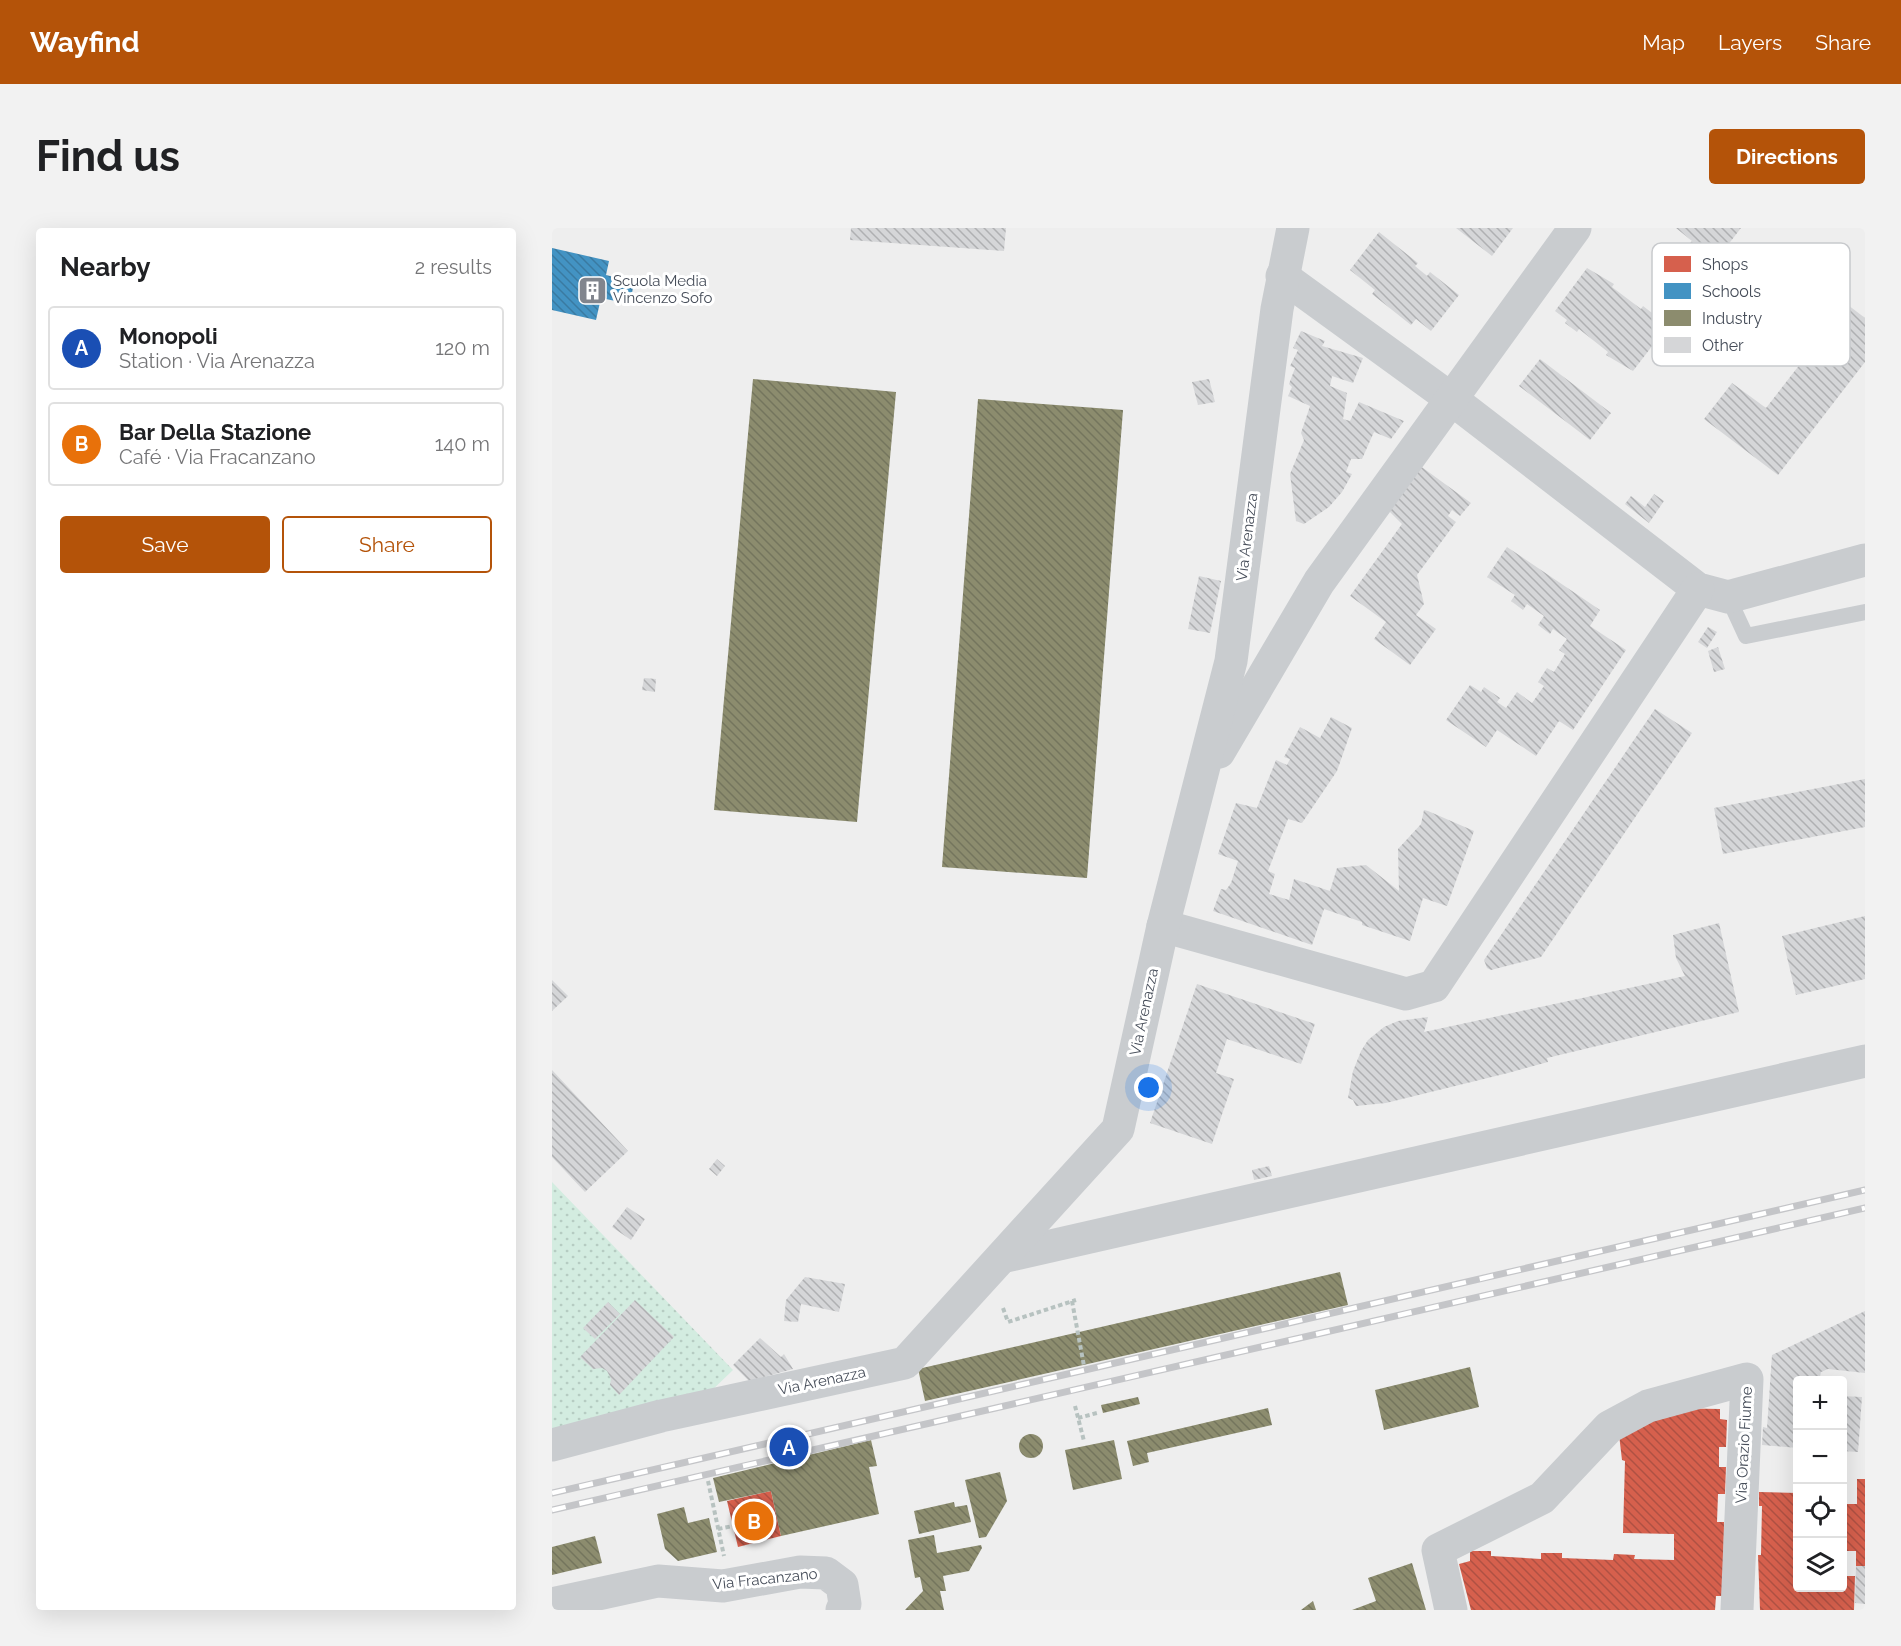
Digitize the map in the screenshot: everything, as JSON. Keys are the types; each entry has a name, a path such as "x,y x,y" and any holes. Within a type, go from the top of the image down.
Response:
{"street":[{"name":"Via Arenazza","path":"552,1445 661,1416 905,1363 1118,1129 1163,926 1231,661 1282,276 1293,228"},
{"path":"1199,784 1319,582 1575,228"},
{"path":"1282,276 1713,593"},
{"path":"1163,926 1406,994 1434,986 1713,593 1865,560"},
{"path":"1002,1257 1865,1061"},
{"name":"Via Orazio Fiume","path":"1451,1610 1438,1550 1542,1498 1609,1427 1648,1406 1747,1379 1737,1610"},
{"name":"Via Fracanzano","path":"552,1604 661,1595 800,1572 826,1573 842,1586 845,1604 842,1610"}],"lane":[{"path":"1713,593 1746,636 1865,612"}],"path":[{"path":"1003,1308 1008,1322 1074,1300 1083,1366"},
{"path":"1075,1406 1084,1441"},
{"path":"1078,1418 1097,1413"},
{"path":"708,1481 725,1557 723,1586"},
{"path":"718,1529 733,1526"}],"green space":[{"path":"552,1182 733,1370 706,1396 552,1430"}],"building: Shops":[{"path":"1664,1408 1720,1409 1720,1419 1727,1420 1726,1447 1719,1447 1719,1467 1726,1467 1725,1494 1718,1494 1717,1522 1724,1522 1723,1596 1716,1596 1715,1610 1471,1610 1459,1564 1470,1561 1470,1551 1491,1551 1491,1556 1541,1559 1541,1553 1562,1553 1562,1558 1613,1560 1614,1554 1635,1555 1634,1559 1674,1560 1674,1534 1623,1533 1625,1461 1622,1460 1618,1426"},
{"path":"1857,1479 1865,1479 1865,1566 1856,1566 1856,1551 1847,1551 1847,1504 1857,1504"},
{"path":"771,1491 781,1536 738,1547 727,1501"},
{"path":"1759,1492 1793,1493 1793,1592 1847,1592 1847,1576 1855,1576 1854,1610 1760,1610 1758,1555 1761,1555 1762,1506 1759,1506"}],"building: Schools":[{"name":"Scuola Media Vincenzo Sofo","path":"552,248 609,261 606,275 634,282 630,304 601,298 596,320 552,310"}],"building: Industry":[{"path":"753,379 896,392 857,822 714,810"},
{"path":"978,399 1123,410 1087,878 942,867"},
{"path":"1340,1272 1348,1305 925,1401 918,1369"},
{"path":"1470,1367 1479,1407 1384,1430 1375,1390"},
{"path":"1138,1397 1140,1404 1103,1413 1101,1405"},
{"path":"1268,1408 1272,1425 1147,1453 1149,1462 1133,1466 1127,1441"},
{"path":"1031,1434 1040,1437 1043,1446 1040,1455 1031,1458 1022,1455 1019,1446 1022,1437"},
{"path":"871,1440 877,1466 869,1467 879,1514 781,1536 771,1491 719,1502 713,1478"},
{"path":"1114,1440 1122,1479 1073,1490 1065,1450"},
{"path":"1000,1472 1007,1501 986,1537 979,1538 965,1480"},
{"path":"954,1502 955,1507 967,1505 971,1522 919,1534 914,1511"},
{"path":"684,1507 688,1523 709,1518 717,1552 678,1561 665,1549 657,1514"},
{"path":"934,1535 937,1553 981,1545 982,1548 969,1571 943,1576 946,1591 940,1591 944,1610 905,1610 923,1591 920,1577 915,1578 908,1540"},
{"path":"595,1536 602,1563 552,1575 552,1547"},
{"path":"1412,1563 1426,1610 1352,1610 1376,1601 1368,1578"},
{"path":"1313,1601 1316,1610 1301,1610"}],"building: Other":[{"path":"851,228 1006,228 1004,251 850,240"},
{"path":"1456,228 1513,228 1492,256"},
{"path":"1676,228 1741,228 1729,243 1690,243 1692,241"},
{"path":"1379,232 1418,263 1415,266 1427,276 1430,272 1459,295 1431,331 1416,319 1411,325 1372,294 1375,290 1350,270"},
{"path":"1587,268 1614,284 1612,287 1641,309 1643,306 1652,313 1652,346 1633,371 1606,355 1608,352 1579,329 1577,332 1565,323 1567,320 1555,311"},
{"path":"1850,307 1865,318 1865,362 1778,475 1704,419 1732,383 1766,408 1799,366 1850,366"},
{"path":"1301,331 1325,341 1322,346 1363,358 1353,383 1332,376 1330,386 1347,393 1343,419 1350,421 1359,402 1404,421 1391,439 1374,432 1362,459 1351,459 1346,472 1352,474 1342,492 1329,507 1304,524 1296,521 1290,474 1304,440 1301,433 1310,406 1288,396 1292,387 1289,384 1295,368 1290,366 1298,350 1293,348"},
{"path":"1540,359 1611,413 1590,440 1519,386"},
{"path":"1209,379 1215,402 1198,405 1192,382"},
{"path":"1419,465 1471,503 1460,516 1452,510 1448,516 1456,522 1417,575 1424,604 1416,615 1436,629 1410,665 1374,639 1386,622 1350,596 1402,524 1387,509"},
{"path":"1654,494 1664,501 1649,523 1625,504 1631,496 1645,507"},
{"path":"1507,547 1600,610 1590,626 1626,650 1573,730 1559,721 1536,756 1497,730 1486,747 1446,720 1470,685 1481,692 1484,687 1500,698 1497,702 1506,708 1517,692 1532,703 1544,686 1538,682 1547,668 1554,672 1565,654 1559,650 1567,639 1553,629 1550,634 1538,625 1544,616 1527,604 1523,610 1511,601 1515,595 1487,577"},
{"path":"1199,576 1221,581 1210,633 1188,629"},
{"path":"1708,627 1717,632 1707,648 1698,642"},
{"path":"1718,647 1725,669 1714,672 1708,651"},
{"path":"644,678 656,679 655,692 642,690"},
{"path":"1655,709 1692,733 1541,957 1491,970 1487,968 1484,960"},
{"path":"1331,717 1352,728 1337,771 1302,823 1288,819 1268,871 1275,874 1269,894 1289,900 1294,879 1330,891 1337,868 1366,865 1399,891 1398,849 1421,824 1424,810 1428,811 1474,831 1447,906 1423,898 1410,941 1324,909 1312,945 1213,911 1221,889 1226,890 1231,883 1238,861 1218,854 1236,803 1257,808 1276,760 1287,765 1290,759 1284,757 1300,727 1320,738"},
{"path":"1865,779 1865,827 1723,854 1714,808"},
{"path":"1865,916 1865,979 1796,995 1782,936"},
{"path":"1719,923 1739,1012 1547,1058 1548,1062 1386,1103 1356,1106 1353,1100 1348,1098 1353,1071 1361,1051 1368,1040 1384,1027 1398,1021 1428,1017 1424,1032 1685,976 1676,958 1673,935"},
{"path":"552,980 568,996 552,1011"},
{"path":"1197,984 1315,1024 1301,1064 1227,1039 1216,1073 1234,1079 1212,1144 1150,1123"},
{"path":"552,1070 628,1151 585,1192 552,1157"},
{"path":"717,1159 725,1166 717,1176 709,1169"},
{"path":"1269,1166 1272,1176 1254,1180 1252,1170"},
{"path":"627,1207 645,1219 631,1240 612,1227"},
{"path":"805,1277 845,1284 839,1312 801,1304 798,1322 784,1321 786,1300"},
{"path":"635,1300 674,1337 619,1395 610,1385 611,1379 607,1371 602,1368 593,1369 580,1357"},
{"path":"608,1302 620,1314 595,1339 583,1328"},
{"path":"1865,1311 1865,1373 1828,1369 1821,1372 1820,1376 1793,1376 1793,1448 1762,1445 1763,1427 1767,1428 1772,1355"},
{"path":"760,1338 781,1357 784,1354 793,1369 749,1381 733,1365"},
{"path":"1847,1396 1862,1397 1858,1452 1847,1451"},
{"path":"1856,1566 1865,1566 1865,1604 1855,1603"}],"railway":[{"path":"552,1493 1865,1190"},
{"path":"552,1510 1865,1208"}],"place":[{"name":"Scuola Media Vincenzo Sofo","path":"592,290"},
{"name":"Monopoli","path":"789,1447"},
{"name":"Bar Della Stazione","path":"754,1521"}]}
